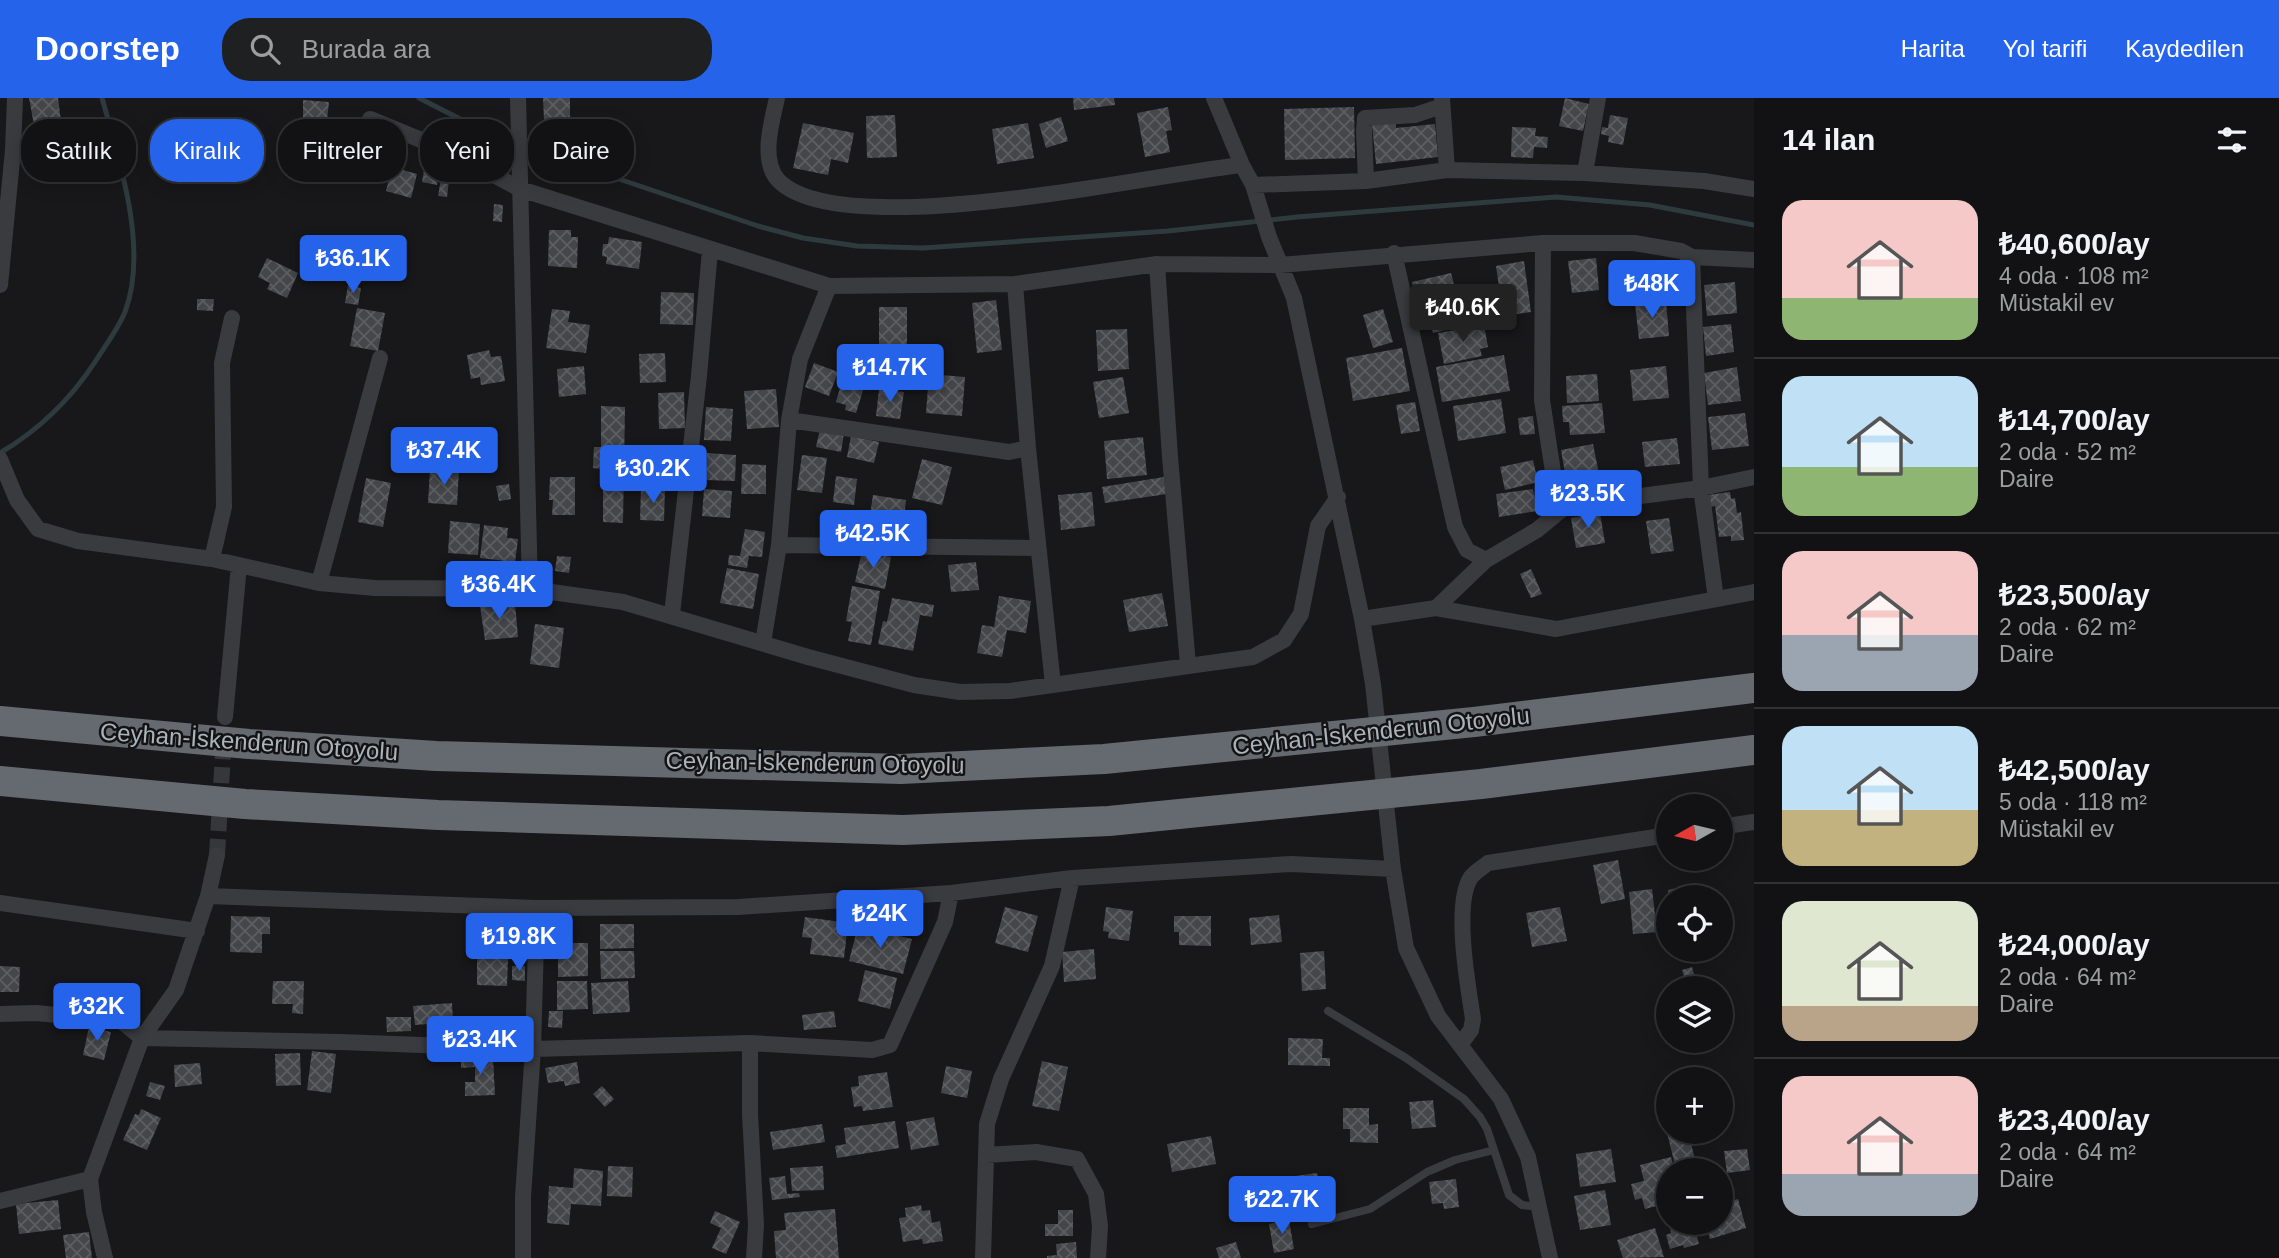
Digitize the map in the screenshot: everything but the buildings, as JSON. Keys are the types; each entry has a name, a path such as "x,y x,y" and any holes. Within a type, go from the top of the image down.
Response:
{"highway":[{"name":"Ceyhan-İskenderun Otoyolu","path":"0,721 249,744 436,756 901,769 1104,759 1474,722 1754,688"},
{"path":"0,781 245,804 425,814 903,830 1109,821 1481,783 1754,750"}],"street":[{"path":"0,285 6,149 15,98"},
{"path":"518,98 530,589"},
{"path":"777,98 769,146 771,168 779,181 800,194 851,206 920,208 1091,190 1242,165"},
{"path":"1214,98 1253,185 1269,237 1294,298 1362,619 1373,684 1393,869 1406,948 1437,1016 1501,1099 1528,1157 1550,1258"},
{"path":"1586,173 1598,98"},
{"path":"1366,181 1366,118 1415,115 1442,102 1447,170"},
{"path":"406,134 453,153 520,189 829,286 1015,284 1157,264 1280,265 1394,253 1543,243 1633,243 1681,251 1692,257 1754,260"},
{"path":"1253,185 1366,181 1447,170 1586,173 1704,181 1754,189"},
{"path":"1543,243 1542,400 1557,498 1566,506"},
{"path":"672,614 699,376 710,250"},
{"path":"1394,253 1455,527 1467,550 1486,560"},
{"path":"1692,257 1701,488 1716,599"},
{"path":"1157,264 1188,665"},
{"path":"1015,284 1028,448 1053,685"},
{"path":"763,643 779,545 789,420 800,359 829,286"},
{"path":"212,559 224,507 222,363 232,317"},
{"path":"319,583 380,358"},
{"path":"789,420 1009,452 1028,448"},
{"path":"2,465 17,500 38,529 78,541 212,559 319,583 375,588 530,589 623,601 914,685 960,692 1010,691 1253,657 1284,640 1301,614 1318,526 1338,497"},
{"path":"1436,608 1486,560 1537,530 1566,506 1701,488 1754,477"},
{"path":"779,545 1038,548"},
{"path":"225,717 239,565"},
{"path":"1362,619 1436,608 1556,629 1754,592"},
{"path":"1733,825 1754,822"},
{"path":"1460,1045 1471,1030 1473,1019 1463,938 1463,901 1471,876 1488,863 1656,837"},
{"path":"104,1258 90,1179 142,1038 176,990 208,896 216,855"},
{"path":"208,896 537,908 738,907 951,893 1072,877 1291,864 1393,869"},
{"path":"983,1258 987,1124 1001,1079 1052,966 1072,877"},
{"path":"0,1014 36,1013 121,1021 142,1038 533,1049 750,1043 872,1050 890,1045 945,922 951,893"},
{"path":"0,903 197,931"},
{"path":"523,1258 523,1197 533,1049 537,908"},
{"path":"750,1043 750,1114 756,1225 754,1258"},
{"path":"986,1155 1036,1152 1077,1159 1096,1194 1100,1226 1098,1258"},
{"path":"0,1202 90,1179"}],"lane":[{"path":"1328,1011 1406,1058 1464,1099 1480,1117 1513,1200 1522,1205 1539,1207"},
{"path":"1312,1224 1370,1209 1427,1172 1455,1160 1494,1150"}],"waterway":[{"path":"0,453 41,424 75,389 125,312 132,287 133,233 123,176 102,98"},
{"path":"419,98 472,125 554,157 758,226 803,238 857,246 923,248 1168,231 1297,217 1556,197 1650,205 1754,225"}],"tunnel":[{"path":"217,855 224,736"}]}
